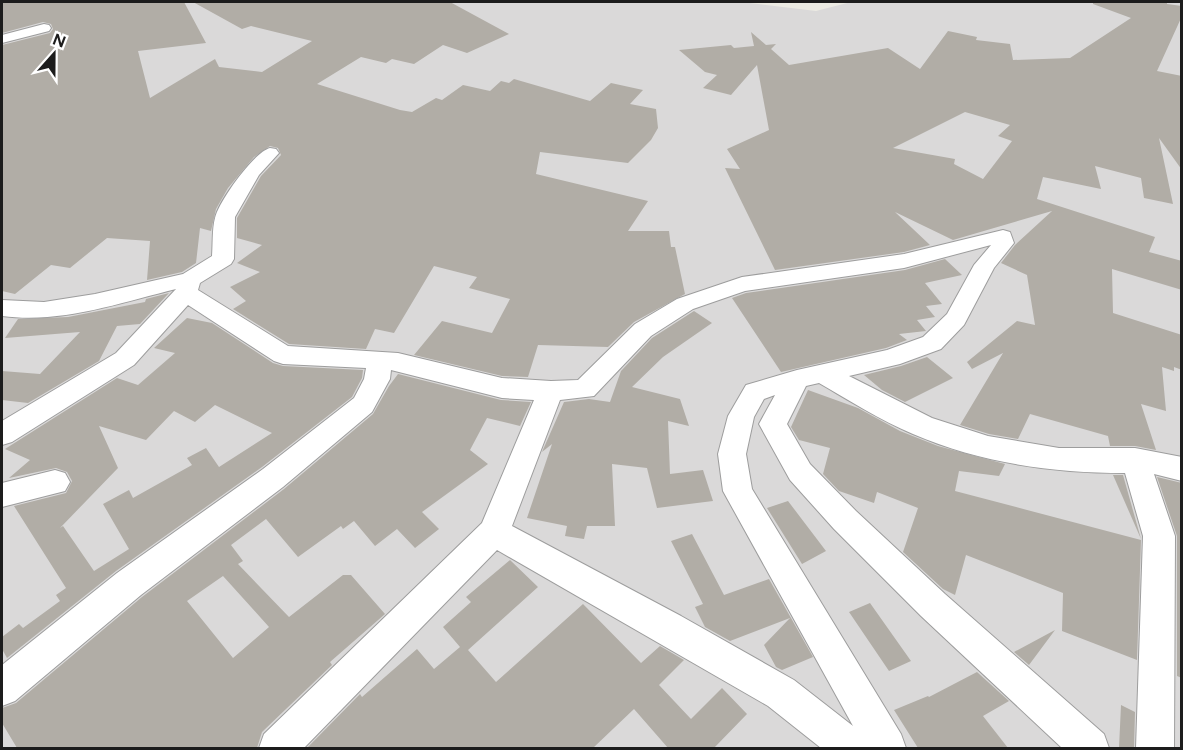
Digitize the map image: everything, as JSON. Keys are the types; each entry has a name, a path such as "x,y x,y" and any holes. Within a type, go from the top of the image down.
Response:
{"street":[{"path":"2,39 44,28"},
{"path":"2,434 125,359 188,286 222,259 225,217 251,172 270,153"},
{"path":"188,286 242,332 283,355 398,362 502,388 551,391 585,388 643,330 685,304 730,288 742,284 904,261 1003,236 1004,243 985,265 956,319 932,343 891,358 810,376 755,393 741,416 732,454 738,491 887,748"},
{"path":"2,308 18,311 61,308 188,286"},
{"path":"2,688 129,584 273,478 363,405 377,379 379,362"},
{"path":"810,376 927,428 990,448 1077,461 1135,460 1182,469"},
{"path":"810,376 772,424 800,472 845,520 933,606 1090,748"},
{"path":"278,748 494,532 551,391"},
{"path":"1135,460 1159,536 1155,748"},
{"path":"2,495 55,482"},
{"path":"494,532 669,628 781,693 851,748"}],"shaded area":[{"path":"2,2 742,2 816,11 851,2 1181,2 1181,748 2,748"}],"building":[{"path":"38,2 36,3 184,2 206,43 138,51 150,98 215,59 219,67 262,72 312,41 251,26 242,29 193,2 450,2 509,34 467,53 443,45 414,64 392,59 386,63 361,57 317,84 412,112 436,98 442,100 463,85 490,91 501,81 509,83 514,79 590,101 611,83 643,90 630,104 656,109 658,128 651,140 628,163 540,152 536,174 648,201 628,231 669,231 671,247 675,247 685,294 634,322 608,347 538,345 528,377 502,376 414,355 442,321 492,333 510,299 469,288 477,277 434,266 394,333 375,329 366,349 289,344 233,309 246,301 230,287 260,272 237,263 262,245 237,238 237,218 261,176 281,155 278,148 270,146 254,157 228,188 216,209 211,231 200,228 196,263 182,272 147,280 150,241 107,238 70,268 51,265 15,294 2,291 2,45 50,33 53,29 51,24 43,22 2,33 2,3"},
{"path":"1093,2 1167,2 1167,4 1182,6 1182,16 1157,71 1182,76 1182,170 1159,138 1173,204 1144,198 1141,178 1095,166 1101,189 1043,177 1037,199 1155,237 1149,252 1182,261 1182,290 1112,269 1113,313 1182,335 1182,370 1174,367 1174,371 1162,367 1166,411 1141,404 1156,450 1135,446 1110,446 1108,436 1030,414 1018,439 989,434 960,425 1003,353 972,369 967,362 1017,321 1035,325 1027,275 1001,263 1015,245 1052,211 953,240 895,212 930,245 904,252 775,270 725,168 740,169 727,149 769,130 757,65 731,95 703,88 717,75 705,72 679,50 731,45 734,48 754,46 751,32 766,45 776,44 771,49 789,65 888,48 920,69 948,31 977,37 976,40 1010,44 1013,60 1070,58 1131,18 1093,4","holes":["965,112 1010,125 998,136 1012,141 983,179 954,164 955,159 893,148"]},
{"path":"945,259 962,275 925,283 942,304 926,306 935,317 917,320 926,331 899,334 907,340 886,348 781,372 732,298 746,293 905,270"},
{"path":"169,293 140,324 117,326 99,361 28,403 2,400 2,371 40,374 80,332 5,338 18,319 68,317 145,302 146,299"},
{"path":"694,311 712,323 663,357 632,387 680,399 689,426 668,421 670,474 703,470 713,501 657,508 647,468 612,464 615,526 587,526 584,539 565,536 567,526 527,518 552,444 542,452 564,402 589,399 610,402 621,371 652,338"},
{"path":"187,318 212,323 273,363 283,366 363,370 362,378 352,397 262,467 116,571 7,658 2,649 2,637 19,624 23,628 60,601 56,595 66,588 14,506 66,493 72,481 67,472 56,468 9,478 30,460 5,449 117,378 138,385 175,353 154,348","holes":["215,405 272,433 219,467 206,448 187,458 192,465 133,498 129,490 103,504 129,549 94,571 63,526 60,528 118,468 99,426 146,440 174,411 195,422"]},
{"path":"927,357 953,378 905,402 882,390 864,375 901,366"},
{"path":"398,374 501,400 531,402 520,426 487,418 470,450 488,464 422,512 439,529 415,548 397,529 375,546 354,521 343,529 341,526 298,557 266,519 231,545 243,561 238,564 289,617 343,575 351,575 385,614 330,662 332,665 262,732 257,748 17,748 2,723 2,708 16,703 142,597 284,489 373,414","holes":["223,576 269,627 233,658 187,601"]},
{"path":"808,390 858,408 900,431 938,446 1005,464 999,476 959,471 955,491 1141,540 1137,660 1062,631 1063,593 966,555 955,595 943,589 903,552 918,508 877,492 874,503 839,491 823,474 830,448 799,440 791,427"},
{"path":"1113,475 1123,475 1141,539"},
{"path":"1157,477 1182,483 1182,678 1177,676 1177,536"},
{"path":"788,501 826,551 802,564 767,508"},
{"path":"692,534 724,595 769,579 813,657 782,670 776,667 764,645 790,618 730,641 705,627 695,607 703,604 671,541"},
{"path":"510,560 538,587 468,650 496,682 583,604 641,663 660,646 684,660 659,685 691,719 722,688 747,714 714,748 668,748 634,709 593,748 307,748 360,694 362,697 417,649 434,669 460,647 443,627 471,602 466,597"},
{"path":"870,603 911,661 889,671 849,612"},
{"path":"1055,630 1029,665 1014,652"},
{"path":"977,672 1009,701 983,716 1008,748 918,748 894,710 929,697"},
{"path":"1121,705 1135,712 1134,748 1119,748"}]}
